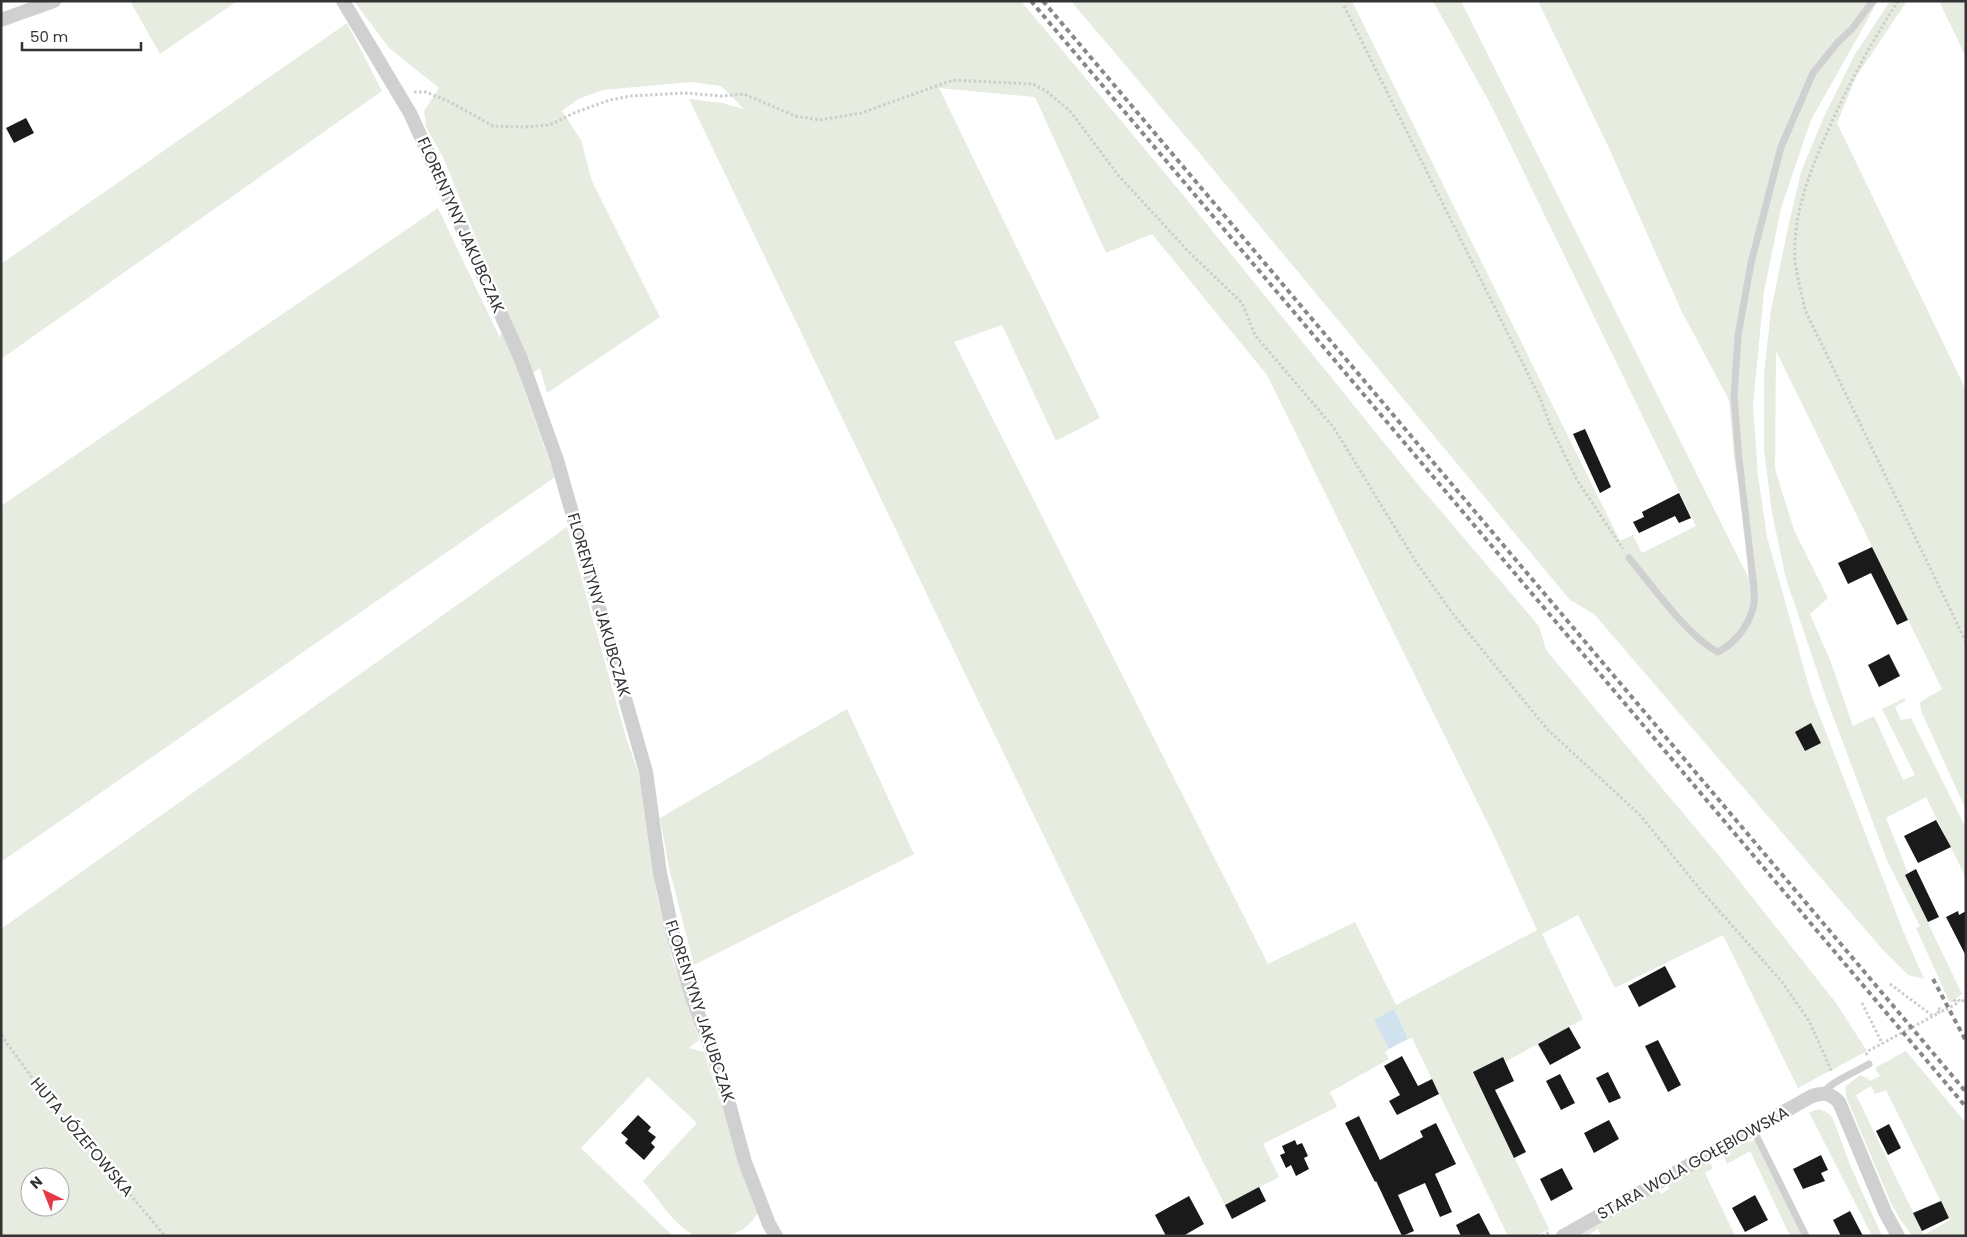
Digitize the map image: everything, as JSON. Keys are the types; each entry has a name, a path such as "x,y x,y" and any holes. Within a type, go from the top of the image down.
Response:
{"street":[{"path":"1,20 54,1"},
{"name":"FLORENTYNY JAKUBCZAK","path":"343,1 410,113 522,359 557,460 646,772 660,873 672,934 692,997 722,1078 745,1162 769,1224 776,1236"},
{"path":"1824,1093 1834,1097 1838,1102 1885,1212 1898,1236"},
{"name":"STARA WOLA GOŁĘBIOWSKA","path":"1561,1231 1812,1096 1824,1093"}],"lane":[{"path":"1629,558 1706,646 1718,652 1729,646 1738,637 1753,608 1754,588 1738,459 1734,396 1738,336 1750,263 1781,147 1813,73 1838,42 1852,29 1873,1"},
{"name":"STARA WOLA GOŁĘBIOWSKA","path":"1824,1093 1832,1085 1869,1064"},
{"path":"1753,1129 1806,1236"}],"path":[{"path":"1898,1 1877,32 1819,149 1798,214 1796,262 1805,310 1966,642"},
{"path":"1344,6 1540,398 1550,425 1577,480 1629,558"},
{"path":"399,93 426,92 450,102 493,126 523,127 550,125 576,112 610,100 630,96 685,93 721,96 744,94 795,116 820,120 861,113 953,80 1033,84 1046,91 1070,111 1118,175 1190,253 1242,303 1255,335 1334,428 1416,562 1453,614 1547,729 1640,815 1698,887 1782,982 1809,1021 1832,1073"},
{"path":"1890,984 1933,1016 1938,1013 1937,1010 1941,1008 1943,1011 1956,1004 1954,1001 1958,999 1960,1002 1966,999"},
{"path":"1862,1003 1882,1043"},
{"name":"HUTA JÓZEFOWSKA","path":"1,1035 39,1087 165,1236"},
{"path":"1542,1236 1561,1231"}],"shaded area":[{"path":"130,1 237,1 160,54"},
{"path":"354,1 1021,1 1188,201 1416,482 1539,626 1546,650 1730,869 1836,1003 1867,1051 1798,1088 1723,935 1615,988 1578,915 1542,934 1583,1019 1505,1062 1503,1058 1473,1072 1549,1229 1537,1236 1508,1236 1412,1038 1408,1039 1394,1009 1375,1020 1389,1049 1385,1052 1389,1059 1330,1092 1337,1107 1263,1144 1279,1177 1225,1205 968,680 689,99 722,103 744,109 721,86 691,82 603,90 578,99 562,111 581,140 592,181 660,317 547,393 540,368 521,381 555,477 1,862 1,506 438,208 499,336 512,328 443,157 426,127 424,111 439,88 389,48","holes":["939,88 1035,97 1106,253 1152,234 1267,375 1495,838 1537,930 1396,1005 1355,922 1268,964 954,342 1002,325 1056,441 1100,418"]},
{"path":"1071,1 1352,1 1620,541 1633,535 1642,553 1696,526 1492,107 1433,1 1461,1 1748,577 1747,532 1734,457 1729,400 1681,310 1608,146 1538,1 1878,1 1811,120 1781,208 1764,292 1753,405 1758,475 1767,537 1811,694 1904,933 1924,979 1908,975 1883,950 1594,614 1570,600"},
{"path":"1890,1 1907,1 1856,77 1837,123 1966,390 1966,810 1921,711 1920,702 1942,689 1776,351 1775,469 1794,530 1828,598 1810,614 1830,660 1853,726 1874,716 1903,780 1915,775 1882,709 1905,698 1906,700 1895,707 1901,720 1911,718 1966,828 1966,878 1926,797 1886,818 1908,873 1905,875 1962,994 1950,1003 1916,928 1920,926 1887,860 1828,703 1786,579 1772,513 1764,450 1764,374 1771,310 1801,172 1823,119 1854,56"},
{"path":"1939,1 1966,1 1966,57"},
{"path":"347,23 382,91 1,359 1,264"},
{"path":"567,527 626,737 642,784 656,892 672,959 699,1040 689,1048 704,1052 758,1213 750,1223 736,1233 724,1236 697,1236 675,1221 661,1204 643,1181 697,1123 648,1077 581,1148 673,1236 1,1236 1,929"},
{"path":"847,709 914,854 694,965 669,868 660,818"},
{"path":"1906,1051 1966,1123 1966,1236 1913,1236 1891,1203 1847,1099 1845,1087 1860,1075 1870,1081 1880,1076 1875,1068","holes":["1871,1086 1875,1094 1886,1090 1950,1220 1924,1235 1856,1095"]},
{"path":"1820,1109 1829,1114 1833,1119 1850,1165 1882,1236 1872,1236 1809,1112"},
{"path":"1747,1139 1750,1142 1756,1139 1803,1236 1790,1236 1750,1151 1727,1164 1723,1153"},
{"path":"1707,1163 1711,1164 1713,1168 1705,1173 1735,1236 1601,1236 1598,1229 1587,1236 1575,1236 1657,1188 1661,1194 1669,1189 1668,1183"}],"water":[{"path":"1394,1009 1408,1039 1389,1049 1374,1020"}],"building":[{"path":"26,118 34,133 14,143 6,128"},
{"path":"1585,429 1611,487 1600,493 1573,434"},
{"path":"1679,493 1691,518 1679,523 1675,516 1639,533 1633,522 1644,517 1642,512"},
{"path":"1872,547 1908,620 1897,625 1871,573 1848,584 1838,563"},
{"path":"1889,654 1900,676 1879,687 1868,665"},
{"path":"1811,723 1821,743 1805,751 1795,732"},
{"path":"1936,820 1951,847 1918,863 1904,836"},
{"path":"1916,869 1939,917 1928,922 1905,875"},
{"path":"1958,911 1959,915 1966,911 1966,956 1946,917"},
{"path":"1665,966 1676,987 1639,1007 1628,986"},
{"path":"1569,1027 1581,1048 1550,1065 1538,1044"},
{"path":"1658,1040 1681,1085 1668,1092 1645,1046"},
{"path":"1402,1056 1418,1086 1432,1079 1439,1094 1397,1115 1389,1101 1400,1095 1384,1066"},
{"path":"1503,1057 1514,1081 1495,1090 1526,1152 1514,1158 1473,1072"},
{"path":"1608,1072 1621,1098 1609,1103 1596,1078"},
{"path":"1560,1074 1575,1103 1561,1110 1546,1081"},
{"path":"638,1115 651,1127 648,1131 656,1137 651,1143 655,1147 644,1160 625,1143 628,1139 621,1133"},
{"path":"1359,1116 1380,1160 1423,1137 1420,1131 1436,1123 1456,1164 1435,1174 1452,1212 1440,1217 1425,1183 1398,1195 1414,1231 1402,1236 1376,1181 1345,1123"},
{"path":"1609,1120 1619,1139 1594,1153 1584,1133"},
{"path":"1889,1124 1901,1148 1888,1155 1876,1131"},
{"path":"1295,1140 1297,1145 1302,1143 1308,1156 1304,1158 1309,1169 1296,1176 1291,1165 1286,1168 1280,1155 1285,1153 1282,1146"},
{"path":"1821,1155 1828,1170 1821,1173 1825,1181 1803,1189 1793,1169"},
{"path":"1562,1168 1573,1189 1551,1201 1540,1179"},
{"path":"1259,1187 1266,1201 1232,1219 1225,1205"},
{"path":"1755,1195 1768,1220 1745,1232 1732,1208"},
{"path":"1189,1196 1204,1224 1183,1236 1166,1236 1155,1215"},
{"path":"1941,1201 1949,1218 1922,1231 1913,1213"},
{"path":"1850,1211 1863,1236 1841,1236 1833,1220"},
{"path":"1479,1213 1491,1236 1461,1236 1456,1225"}],"railway":[{"path":"1031,1 1966,1107"},
{"path":"1043,1 1966,1092"},
{"path":"1933,979 1966,1041"}]}
